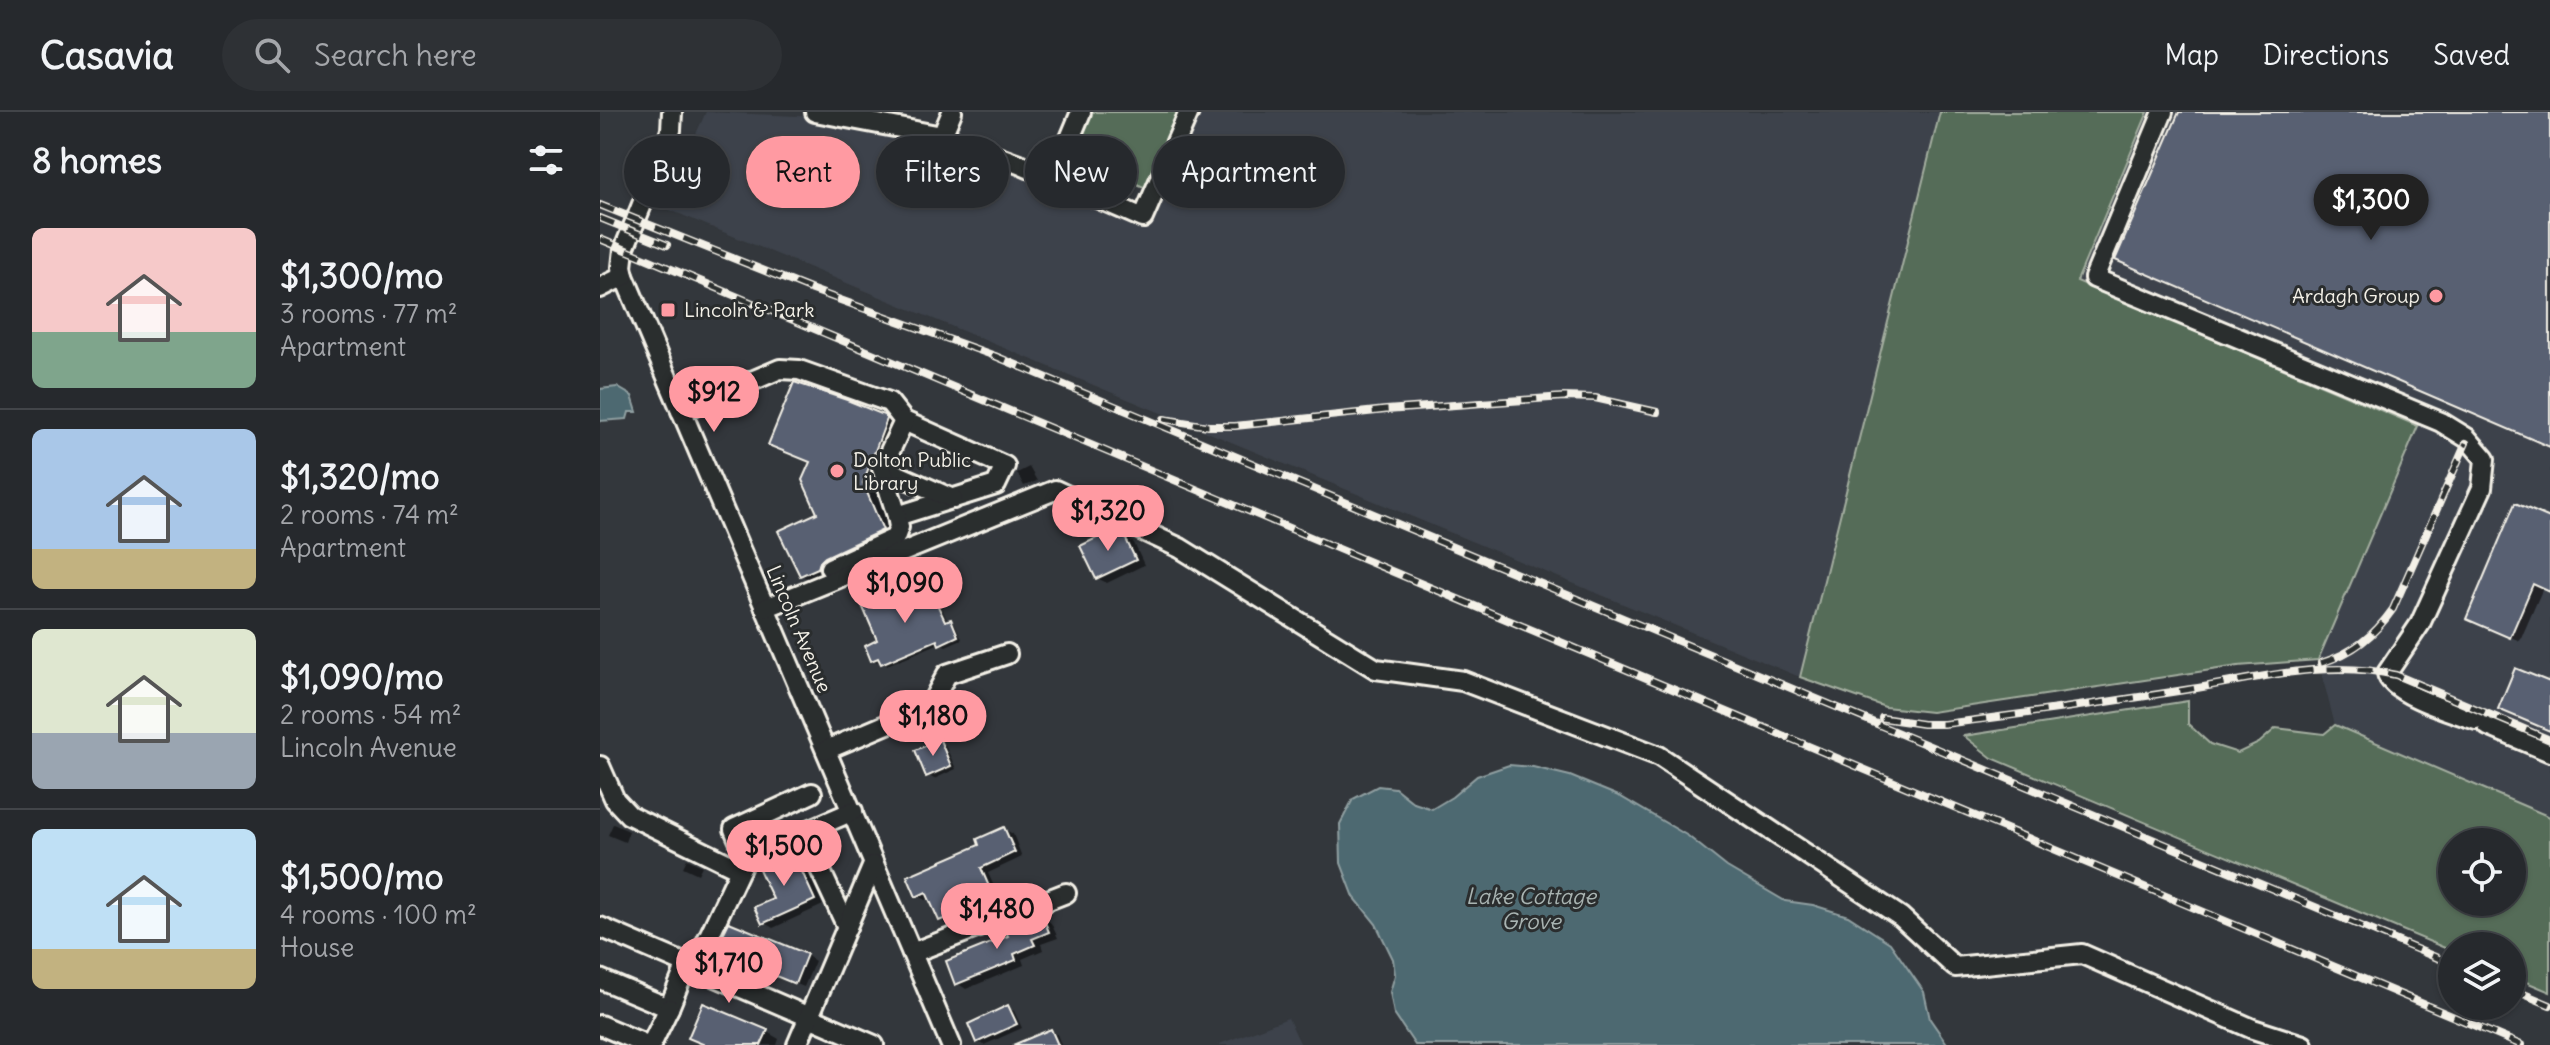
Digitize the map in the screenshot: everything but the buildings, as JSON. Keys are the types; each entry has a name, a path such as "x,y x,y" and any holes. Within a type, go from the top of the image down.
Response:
{"street":[{"path":"600,288 624,276 624,249 666,145 672,112"},
{"path":"815,112 942,136 952,112"},
{"path":"1071,136 1081,112"},
{"path":"1120,208 1143,218 1189,112"},
{"path":"2163,112 2094,278 2441,422 2467,438 2485,459 2482,488 2420,624 2387,673 2391,683 2405,692 2550,752"},
{"name":"Lincoln Avenue","path":"624,276 951,1045"},
{"path":"681,411 780,369 799,370 889,402 904,421 1005,466 996,485 897,516"},
{"path":"763,602 895,538 899,527 897,516 882,468 904,421"},
{"path":"882,468 953,499"},
{"path":"763,602 1055,490 1180,548 1376,669 1463,681 1659,756 1901,917 1955,967 2082,954 2253,1029 2303,1045"},
{"path":"826,750 930,706 947,674 1007,654"},
{"path":"600,766 615,800 629,815 743,863"},
{"path":"743,863 734,829 812,793"},
{"path":"600,1025 649,1045 743,863 853,811"},
{"path":"803,833 847,927"},
{"path":"797,1045 873,865"},
{"path":"912,953 1066,893"},
{"path":"600,927 874,1045"},
{"path":"600,979 669,1008"}],"shaded area":[{"path":"706,112 817,117 908,136 876,136 876,208 1009,208 1009,169 1025,176 1025,208 1104,208 1133,220 1153,171 1153,208 1345,208 1345,136 1167,136 1177,112 1940,112 1800,677 665,208 730,208 730,136 695,136"},
{"path":"2148,112 2550,112 2550,817 2335,725 2318,660 2417,426 2076,281"},
{"path":"1288,1018 1301,1045 1217,1045"}],"green space":[{"path":"1086,112 1178,112 1168,136 1153,136 1153,171 1146,188 1137,184 1137,136 1076,136"},
{"path":"1940,112 2148,112 2077,281 2418,426 2318,660 2238,666 1931,712 1885,707 1800,677"},
{"path":"2188,701 2188,724 2210,744 2238,753 2259,743 2276,728 2324,734 2335,725 2550,817 2550,992 2526,982 2526,932 2438,932 2438,945 1992,758 1964,736"}],"water":[{"path":"617,387 632,396 637,412 629,412 627,419 600,421 600,389"},
{"name":"Lake Cottage Grove","path":"1509,765 1570,776 1621,797 1688,836 1727,867 1785,901 1813,905 1848,916 1890,943 1924,992 1930,1019 1948,1045 1415,1045 1394,1014 1390,992 1395,975 1393,959 1376,924 1354,897 1341,863 1340,824 1353,799 1378,786 1395,788 1414,803 1432,809 1477,776"}],"railway":[{"path":"600,205 810,289 995,356 2438,958"},
{"path":"600,218 667,245"},
{"path":"600,239 2521,1045"},
{"path":"1164,419 1208,426 1235,426 1386,410 1564,397 1595,398 1657,412"},
{"path":"2321,663 2362,642 2393,609 2466,443"},
{"path":"1882,718 1944,724 2129,699 2294,672 2345,669 2396,675 2550,740"},
{"path":"2526,995 2550,1005"}],"place":[{"name":"Ardagh Group","path":"2436,296"},
{"name":"Lincoln & Park","path":"668,310"},
{"name":"Dolton Public Library","path":"837,471"}]}
